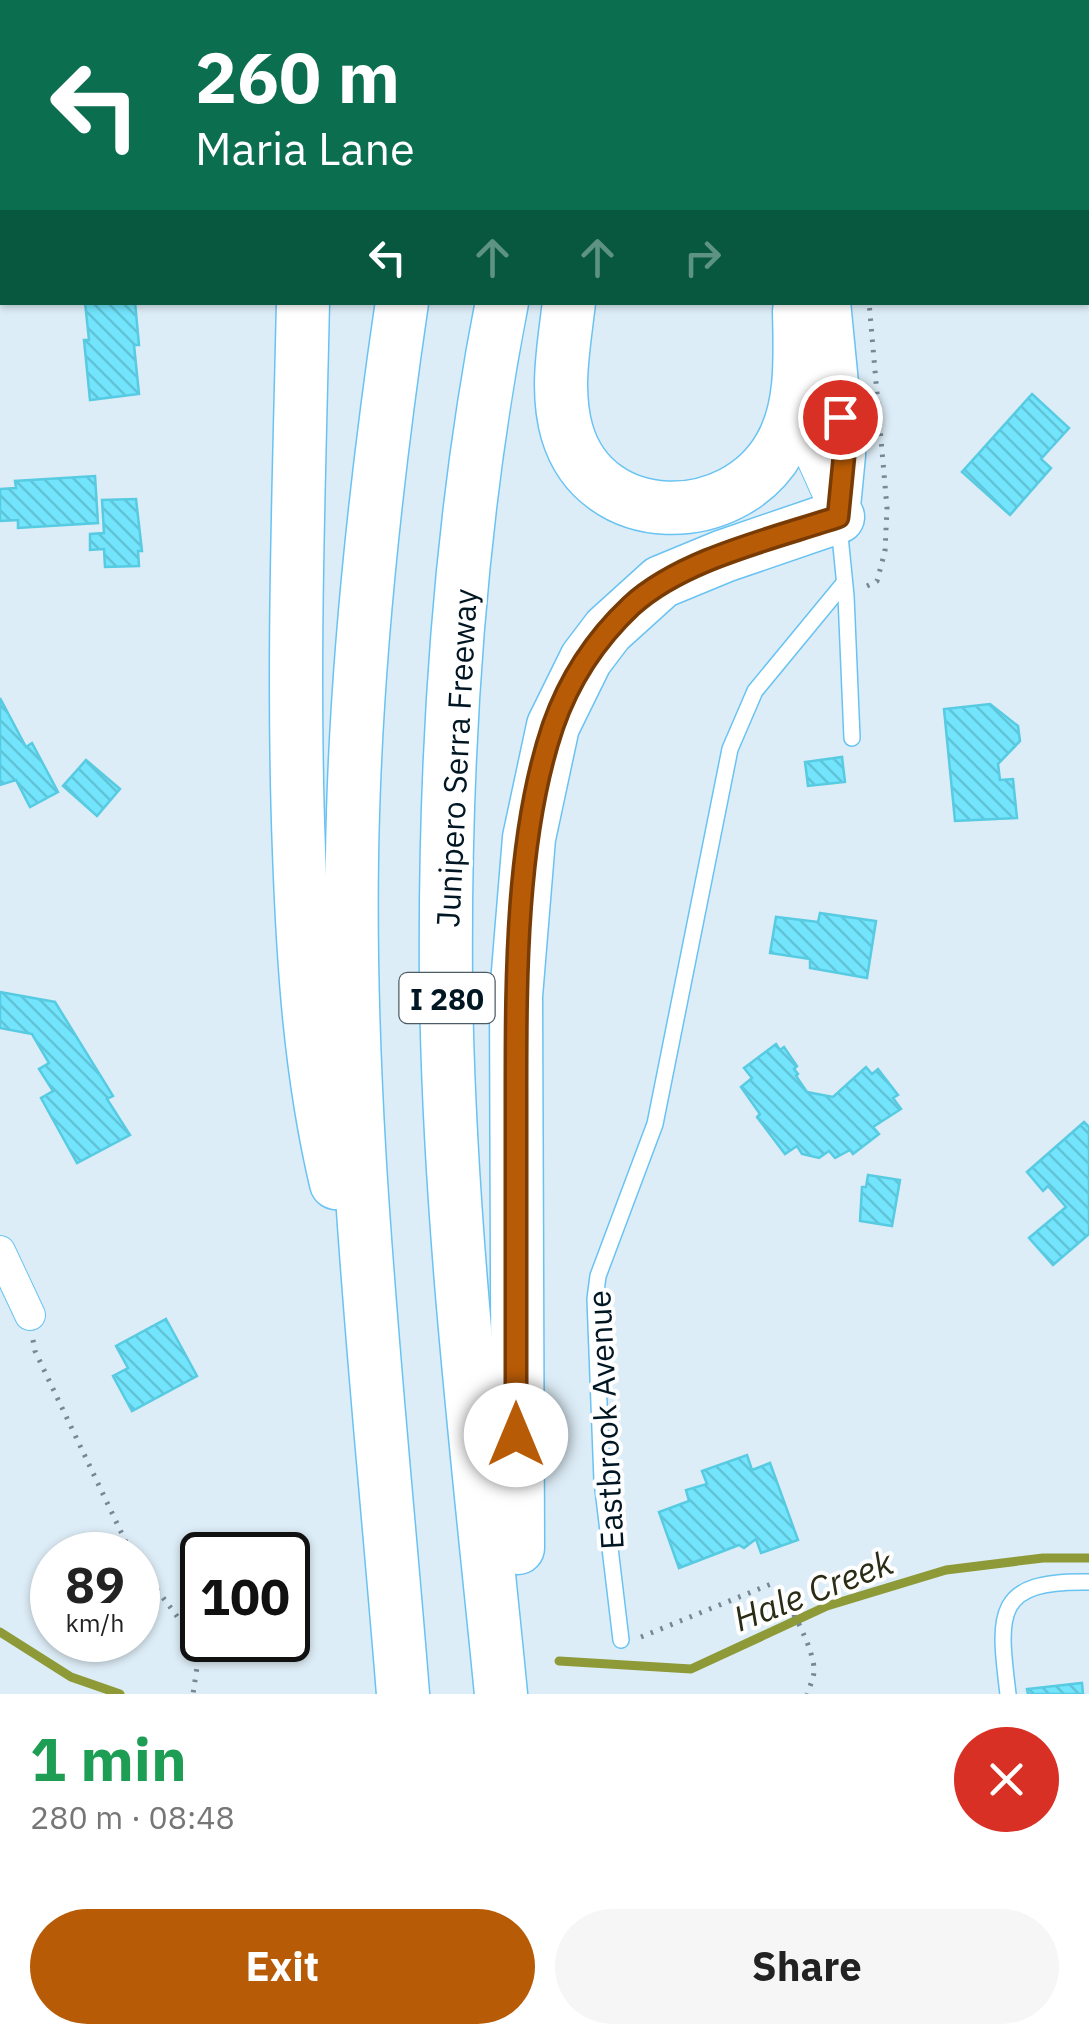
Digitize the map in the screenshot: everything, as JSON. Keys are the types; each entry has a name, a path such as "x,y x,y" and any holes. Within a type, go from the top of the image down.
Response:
{"highway":[{"path":"302,305 296,715 307,1018 332,1163 376,1351"},
{"name":"I 280","path":"402,305 378,468 362,622 352,816 353,992 362,1174 403,1694"},
{"name":"Junipero Serra Freeway","path":"501,1694 470,1385 446,986 456,650 474,479 502,305"},
{"path":"569,305 561,404 568,436 584,466 606,487 653,507 684,510 775,500 838,517"},
{"path":"684,510 706,505 746,486 780,448 792,422 808,305"},
{"path":"524,1694 516,1514 516,996 530,838 553,726 586,658 620,617 661,582 838,517"}],"main road":[{"path":"808,305 844,456 838,517"}],"street":[{"path":"0,1251 30,1315"}],"lane":[{"path":"838,517 852,738"},
{"name":"Eastbrook Avenue","path":"621,1640 602,1481 595,1299 598,1276 655,1124 730,749 755,691 844,583"},
{"path":"1008,1694 1001,1641 1003,1620 1013,1600 1028,1587 1049,1582 1089,1582"}],"path":[{"path":"30,1315 35,1351 121,1532"},
{"path":"621,1640 634,1640 771,1584 786,1600 809,1652 814,1670 807,1694"},
{"path":"160,1593 200,1647 193,1694"}],"building":[{"path":"85,305 135,305 139,394 90,400 84,340 89,340"},
{"path":"1032,394 1069,428 1041,459 1051,468 1010,515 962,472"},
{"path":"95,476 98,523 18,528 18,520 0,521 0,489 16,488 15,481"},
{"path":"136,499 142,551 138,551 139,566 105,567 104,549 90,550 90,534 104,533 102,500"},
{"path":"0,698 26,747 32,743 58,792 30,807 16,780 0,785"},
{"path":"990,704 1018,726 1020,741 998,764 1000,780 1013,779 1017,818 955,821 944,709"},
{"path":"842,757 845,782 808,786 805,762"},
{"path":"86,760 120,789 97,816 63,786"},
{"path":"820,913 876,921 867,978 810,968 810,959 770,953 776,917 818,922"},
{"path":"0,992 55,1002 113,1096 107,1099 130,1135 77,1163 41,1098 53,1091 39,1069 49,1063 32,1034 0,1028"},
{"path":"776,1044 780,1050 784,1047 797,1066 796,1076 807,1092 833,1097 866,1067 872,1074 878,1069 898,1095 893,1098 901,1109 873,1127 879,1134 853,1154 850,1150 835,1158 829,1151 819,1158 802,1154 797,1146 785,1154 757,1117 760,1114 741,1087 752,1078 744,1068"},
{"path":"1084,1122 1089,1127 1089,1234 1053,1265 1029,1238 1066,1207 1048,1186 1043,1191 1027,1172"},
{"path":"868,1175 900,1180 892,1226 860,1221 862,1187 866,1187"},
{"path":"166,1319 197,1376 132,1411 113,1376 128,1368 116,1346"},
{"path":"747,1455 752,1470 770,1463 798,1540 761,1553 756,1539 744,1548 739,1545 679,1568 659,1512 689,1501 686,1490 707,1484 702,1471"},
{"path":"1082,1683 1083,1694 1028,1694 1027,1689"}],"waterway":[{"name":"Hale Creek","path":"559,1661 691,1669 827,1606 946,1570 1043,1558 1089,1558"},
{"name":"Hale Creek","path":"0,1632 71,1677 120,1694"}],"route":[{"path":"516,1435 516,996 523,889 542,769 553,726 586,658 633,604 661,582 838,517 844,456 840,417"}]}
